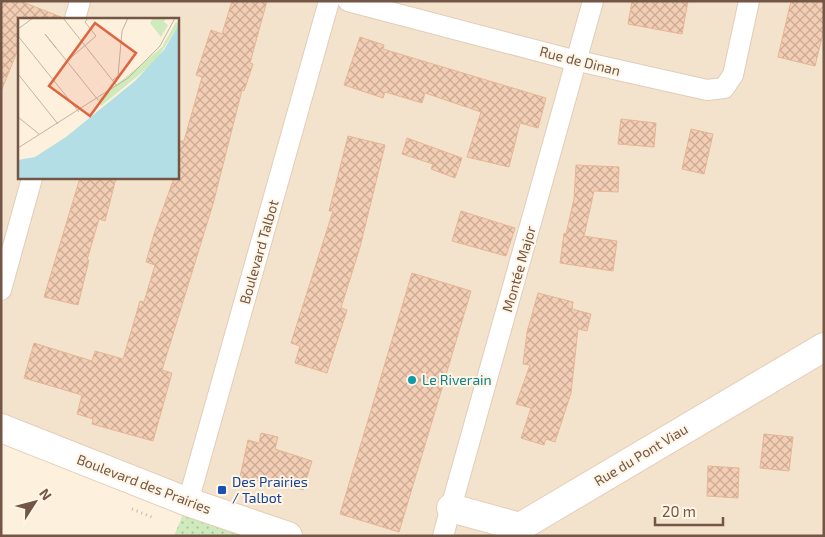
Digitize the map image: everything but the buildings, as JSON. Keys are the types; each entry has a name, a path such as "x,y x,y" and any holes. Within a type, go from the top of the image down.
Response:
{"street":[{"path":"76,18 80,1"},
{"name":"Boulevard Talbot","path":"188,502 330,1"},
{"name":"Rue de Dinan","path":"348,1 578,61 706,90 724,88 733,75 749,1"},
{"name":"Montée Major","path":"443,536 578,61 593,1"},
{"path":"1,290 32,179"},
{"name":"Rue du Pont Viau","path":"451,508 520,527 824,347"},
{"name":"Boulevard des Prairies","path":"1,428 188,502 288,536"}],"shaded area":[{"path":"1,1 824,1 824,536 288,536 1,428"}],"green space":[{"path":"188,502 288,536 174,536"}],"place":[{"name":"Le Riverain","path":"412,380"},
{"name":"Des Prairies / Talbot","path":"222,490"}]}
